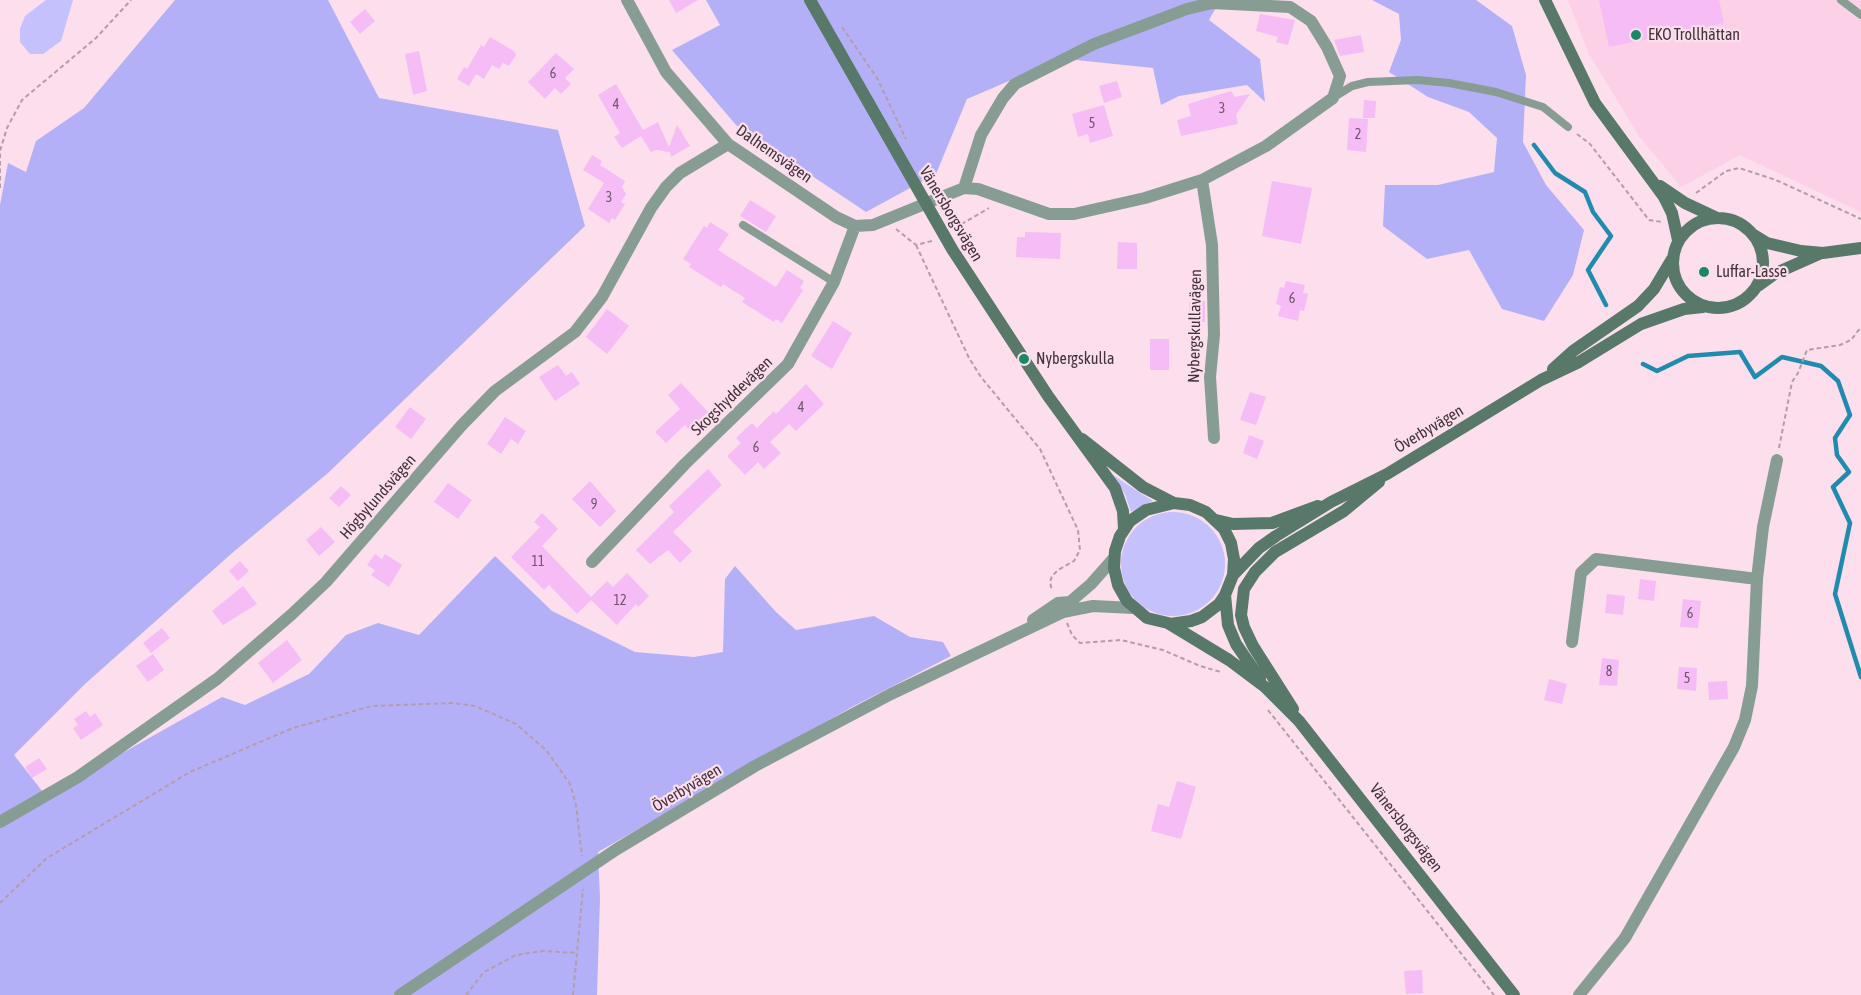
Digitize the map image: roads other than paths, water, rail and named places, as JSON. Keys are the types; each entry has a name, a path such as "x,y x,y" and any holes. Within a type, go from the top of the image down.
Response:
{"main road":[{"name":"Vänersborgsvägen","path":"810,0 926,204 982,297 1048,396 1115,488 1123,511 1124,529 1114,558 1118,585 1133,608 1147,618 1168,623 1201,641 1265,687 1299,721 1514,995"},
{"path":"1545,0 1595,103 1654,182 1672,213 1678,240 1698,222 1717,218"},
{"path":"1654,182 1685,203 1717,218 1737,222 1753,235 1784,248 1823,253 1861,248"},
{"path":"1753,235 1763,260 1757,286"},
{"name":"Överbyvägen","path":"1541,380 1573,351 1638,306 1654,290 1672,259 1678,240"},
{"name":"Överbyvägen","path":"1233,575 1267,542 1331,502 1387,474 1541,380 1579,362 1641,324 1684,309 1703,307 1724,309 1737,304 1749,297 1757,286 1795,264 1823,253"},
{"path":"1672,259 1675,279 1681,291 1703,307"},
{"name":"Vänersborgsvägen","path":"1078,436 1143,487 1174,503 1198,508 1216,520 1231,543 1234,559 1233,575 1225,595 1228,625 1236,644 1265,687"},
{"path":"1299,721 1288,699 1253,646 1244,627 1241,615 1244,589 1255,572 1275,552 1362,499 1387,474"},
{"name":"Överbyvägen","path":"1216,520 1249,525 1272,523 1331,502"},
{"path":"1124,529 1146,510 1174,503"},
{"path":"1168,623 1180,624 1202,617 1225,595"}],"street":[{"name":"Dalhemsvägen","path":"627,0 666,72 686,98 728,144 836,218 855,226"},
{"path":"855,226 873,225 964,188 978,189 1049,214 1074,214 1145,198 1202,180 1266,146 1333,98 1340,76 1327,47 1311,21 1290,7 1212,3 1187,9 1094,44 1015,84 1002,98 981,135 964,188"},
{"name":"Högbylundsvägen","path":"0,822 78,777 217,679 291,615 333,574 495,391 575,332 602,297 651,208 666,187 680,173 728,144"},
{"name":"Nybergskullavägen","path":"1202,180 1212,245 1214,335 1210,377 1214,438"},
{"name":"Skogshyddevägen","path":"592,561 685,464 788,364 834,282 855,226"},
{"path":"1579,995 1624,938 1734,747 1745,720 1752,686 1757,579 1763,527 1777,460"},
{"name":"Överbyvägen","path":"1007,637 1058,603 1070,602 1114,558"},
{"path":"1572,642 1581,573 1596,559 1757,579"},
{"name":"Överbyvägen","path":"400,995 617,849 755,766 1007,637 1063,612 1093,606 1133,608"}],"lane":[{"path":"1841,0 1861,15"},
{"path":"1333,98 1352,86 1368,82 1418,80 1449,83 1496,92 1543,107 1568,127"},
{"path":"743,225 834,282"}],"waterway":[{"path":"1534,145 1555,173 1585,192 1593,212 1611,236 1588,270 1606,305"},
{"path":"1643,364 1657,371 1688,356 1740,352 1755,377 1782,357 1821,366 1838,381 1850,415 1835,438 1837,455 1849,472 1833,487 1850,523 1835,594 1861,677"}],"place":[{"name":"EKO Trollhättan","path":"1636,35"},
{"name":"Luffar-Lasse","path":"1704,272"},
{"name":"Nybergskulla","path":"1024,359"}]}
